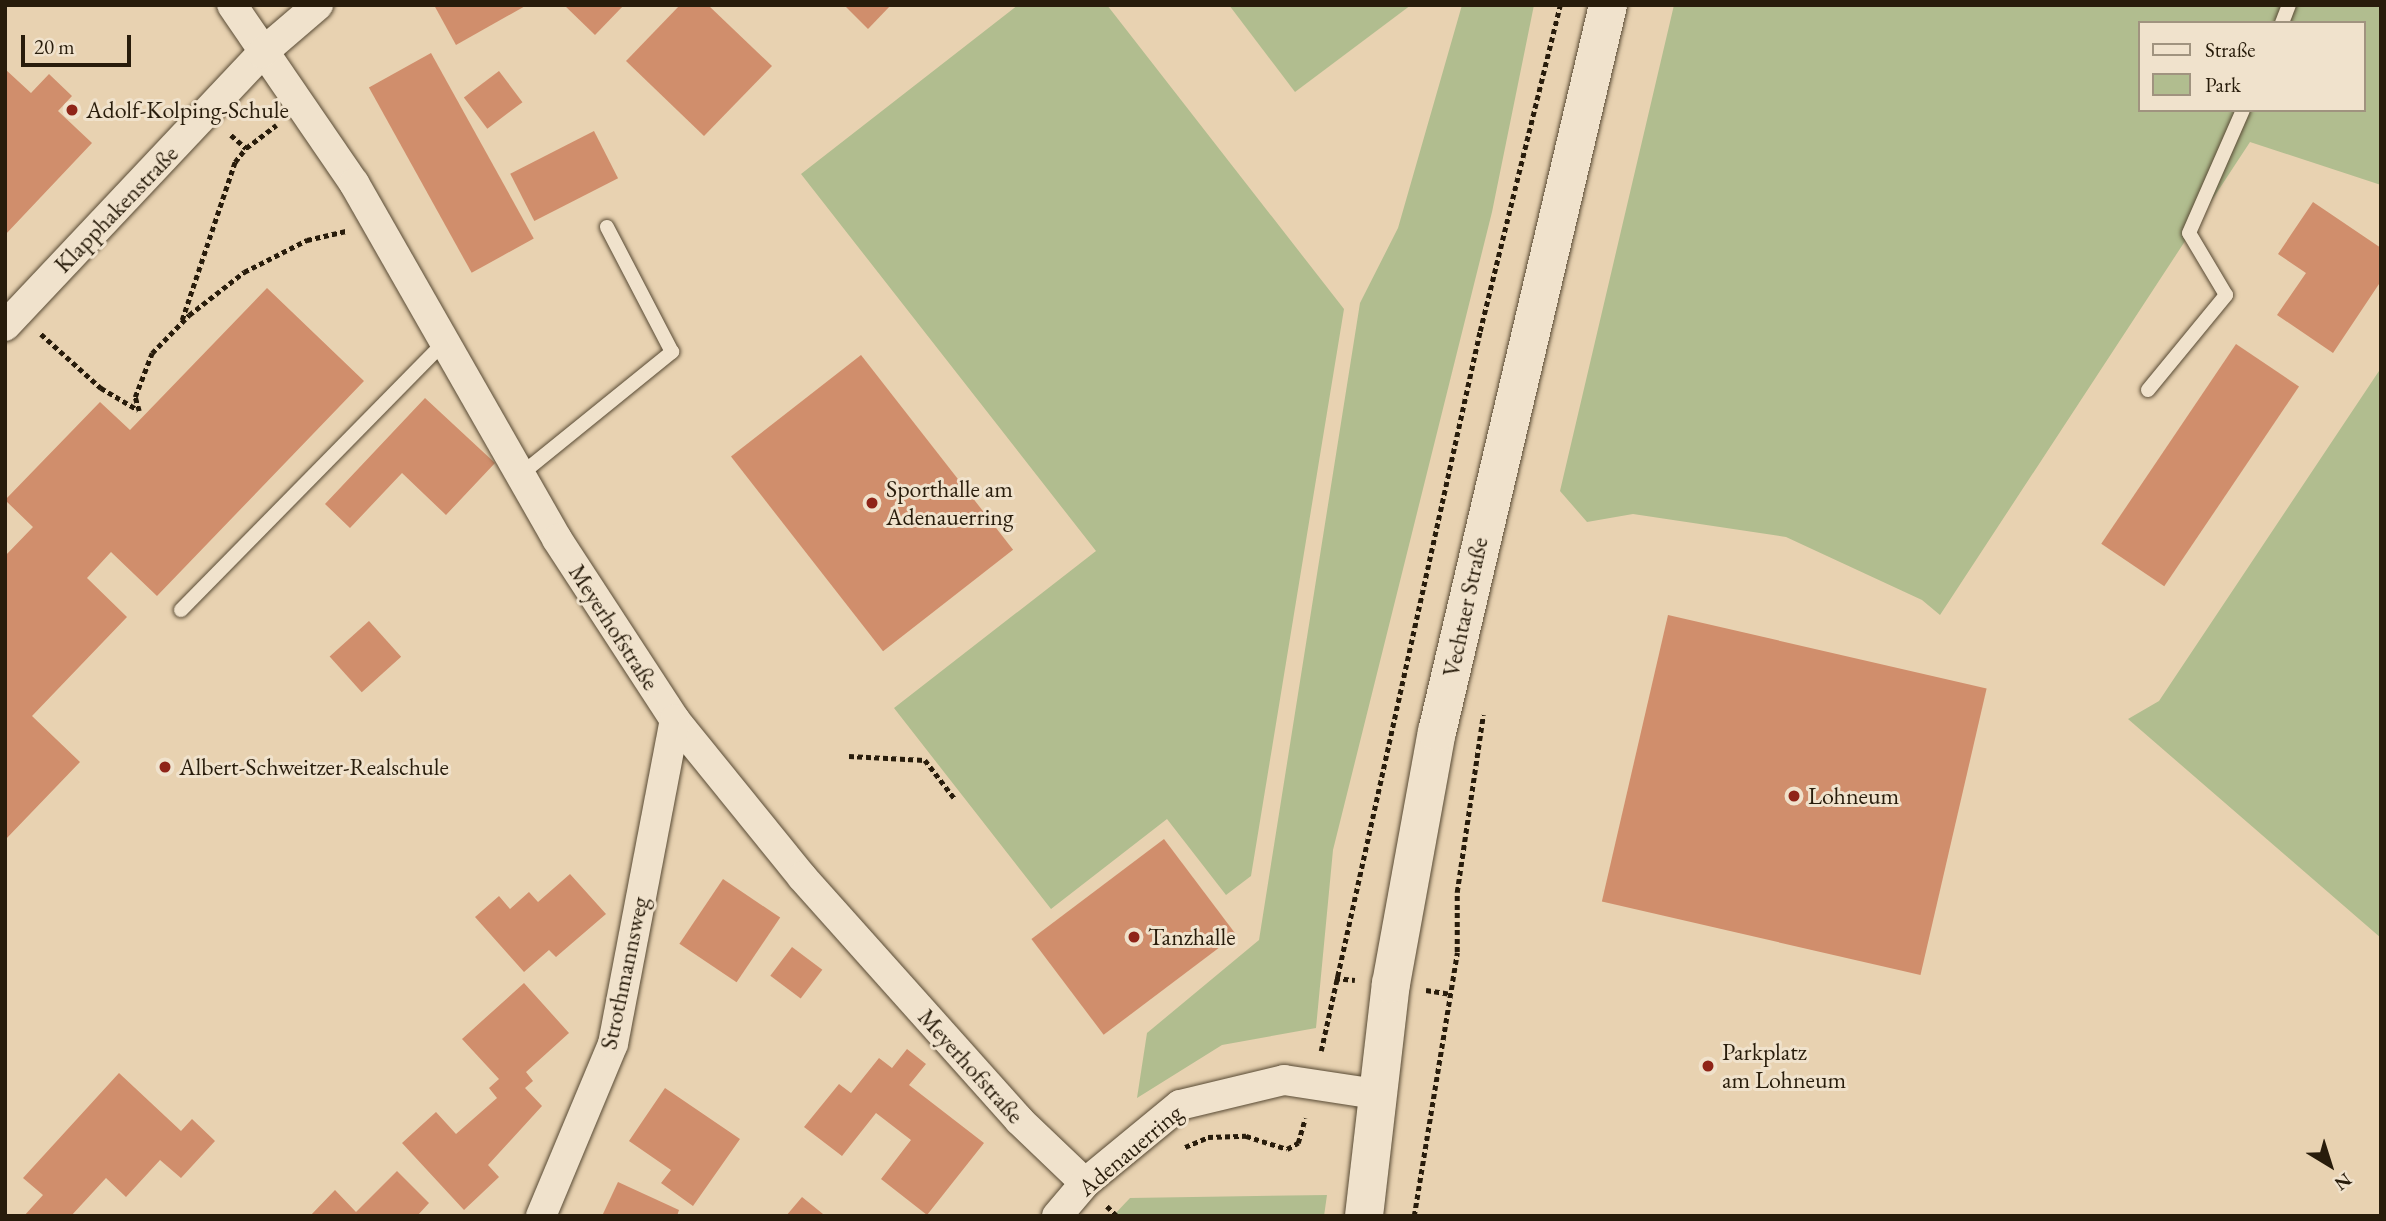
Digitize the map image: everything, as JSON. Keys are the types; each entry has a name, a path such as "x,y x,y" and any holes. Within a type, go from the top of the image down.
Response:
{"main road":[{"name":"Vechtaer Straße","path":"1364,1216 1375,1094 1437,732 1608,5"}],"street":[{"name":"Meyerhofstraße","path":"232,5 377,224 520,475 675,720 802,877 1019,1121 1094,1193"},
{"name":"Klapphakenstraße","path":"12,319 262,53 318,5"},
{"name":"Strothmannsweg","path":"541,1216 613,1044 675,720"},
{"name":"Adenauerring","path":"1057,1216 1094,1193 1180,1105 1284,1080 1315,1082 1375,1094"}],"lane":[{"path":"2148,390 2226,295 2189,233 2242,112"},
{"path":"520,475 671,352 607,227"},
{"path":"181,610 444,342"}],"path":[{"path":"1177,1151 1208,1137 1246,1136 1287,1149 1298,1143 1315,1082 1335,978 1560,5"},
{"path":"180,324 235,162 246,148 300,106"},
{"path":"208,113 246,148"},
{"path":"12,319 100,388 139,411 135,397 152,353 180,324 244,271 307,240 377,224"},
{"path":"1414,1216 1457,952 1457,892 1485,702"},
{"path":"849,756 925,760 955,799"},
{"path":"1094,1193 1114,1194"}],"green space":[{"path":"1018,5 1107,5 1344,309 1251,876 1226,895 1167,819 1051,909 894,708 1096,551 801,174"},
{"path":"1229,5 1411,5 1295,92"},
{"path":"1462,5 1534,5 1492,212 1333,850 1316,1028 1222,1045 1137,1098 1147,1033 1259,940 1360,303 1398,228"},
{"path":"1674,5 2381,5 2381,185 2250,142 1940,615 1922,600 1786,537 1633,514 1587,522 1560,491"},
{"path":"2381,368 2381,938 2128,719 2159,701"},
{"path":"1327,1195 1324,1216 1113,1216 1130,1198"}],"building":[{"path":"434,5 527,5 456,45"},
{"path":"564,5 624,5 595,35"},
{"path":"680,5 708,5 772,66 704,136 626,61"},
{"path":"844,5 891,5 868,29"},
{"path":"431,53 534,238 472,273 369,87"},
{"path":"5,69 31,93 49,74 72,96 58,111 92,143 5,235"},
{"path":"499,71 522,102 487,129 464,97"},
{"path":"594,131 618,178 534,221 510,174"},
{"path":"2313,202 2381,248 2381,281 2333,353 2277,315 2306,273 2278,254"},
{"path":"267,288 364,381 157,596 111,552 87,578 127,617 32,716 80,762 5,840 5,556 33,527 5,500 100,402 130,430"},
{"path":"2236,344 2299,386 2164,586 2101,544"},
{"name":"Sporthalle am Adenauerring","path":"861,355 1013,550 883,651 731,457"},
{"path":"425,398 495,463 446,515 402,473 350,528 325,504"},
{"name":"Lohneum","path":"1668,615 1987,689 1920,975 1602,901"},
{"path":"369,621 401,657 362,692 330,656"},
{"name":"Tanzhalle","path":"1164,839 1236,935 1104,1035 1031,939"},
{"path":"570,874 606,914 556,957 549,950 524,972 475,917 499,896 510,909 529,892 538,902"},
{"path":"723,879 780,918 737,982 679,944"},
{"path":"792,947 822,970 801,999 770,976"},
{"path":"524,983 569,1033 526,1072 533,1081 525,1088 542,1106 488,1165 499,1177 464,1210 402,1143 436,1112 456,1134 497,1098 489,1088 499,1079 462,1039"},
{"path":"907,1049 926,1064 909,1085 984,1143 927,1215 881,1179 911,1140 876,1113 842,1156 804,1127 839,1084 851,1093 879,1058 892,1068"},
{"path":"119,1073 181,1131 192,1119 215,1141 181,1178 160,1160 126,1197 106,1178 71,1216 24,1216 43,1195 23,1178"},
{"path":"665,1088 740,1139 693,1206 661,1183 671,1170 629,1141"},
{"path":"397,1171 429,1203 417,1216 310,1216 335,1190 356,1212"},
{"path":"618,1182 679,1210 677,1216 602,1216"},
{"path":"802,1197 823,1214 786,1216"}],"place":[{"name":"Adolf-Kolping-Schule","path":"72,110"},
{"name":"Sporthalle am Adenauerring","path":"872,503"},
{"name":"Albert-Schweitzer-Realschule","path":"165,767"},
{"name":"Lohneum","path":"1794,796"},
{"name":"Tanzhalle","path":"1134,937"},
{"name":"Parkplatz am Lohneum","path":"1708,1066"}]}
